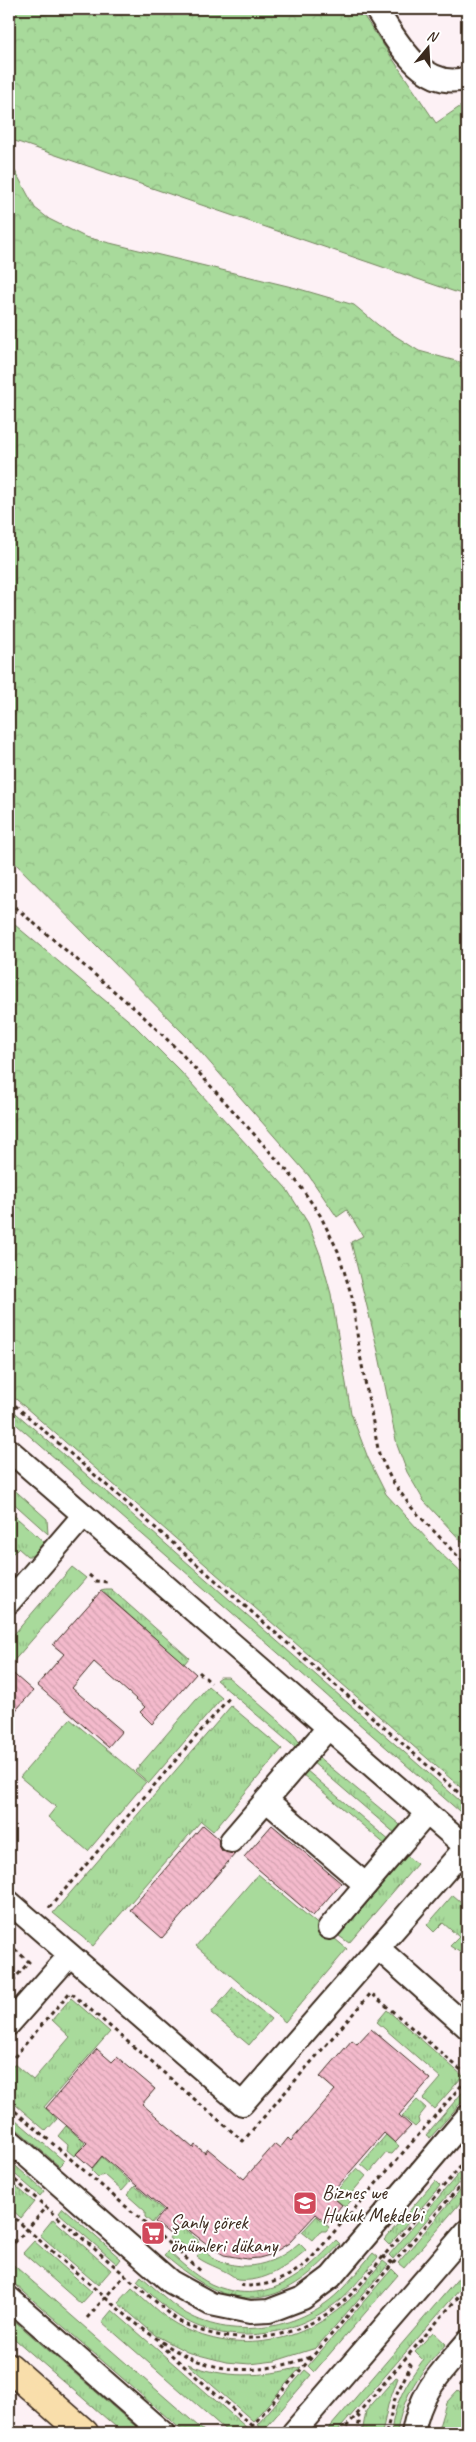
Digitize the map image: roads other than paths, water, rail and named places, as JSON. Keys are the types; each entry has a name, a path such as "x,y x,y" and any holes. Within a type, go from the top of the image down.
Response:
{"main road":[{"path":"9,2368 84,2433"}],"street":[{"path":"376,9 406,55 419,67 450,80 467,78"},
{"path":"9,1450 467,1848 242,2104 9,1902"},
{"path":"9,1602 84,1515"},
{"path":"231,1841 328,1728"},
{"path":"266,1800 366,1884"},
{"path":"329,1928 427,1814"},
{"path":"378,1948 467,2027"},
{"path":"9,2024 70,1955"},
{"path":"9,2140 171,2282 211,2304 250,2312 269,2311 287,2305 303,2298 331,2277 467,2117"},
{"path":"292,2433 467,2231"},
{"path":"9,2298 163,2433"},
{"path":"413,2433 418,2410 431,2384 467,2342"}],"place":[{"name":"Biznes we Hukuk Mekdebi","path":"305,2203"},
{"name":"Şanly çörek önümleri dükany","path":"153,2233"}]}
